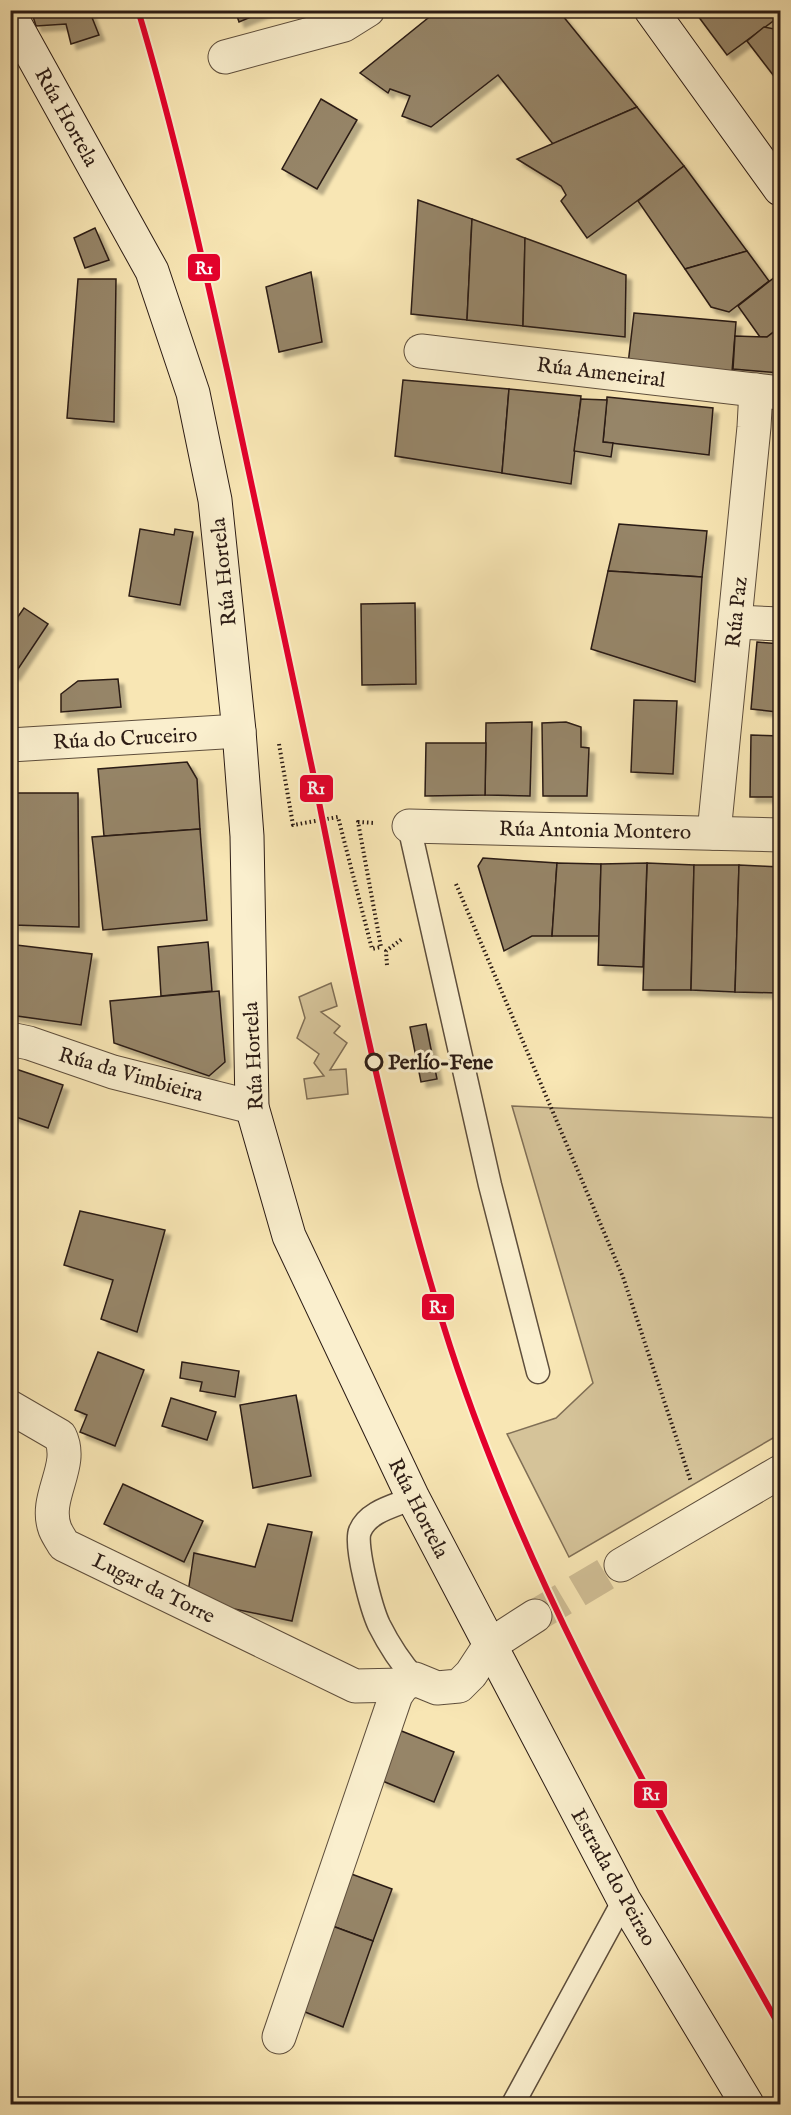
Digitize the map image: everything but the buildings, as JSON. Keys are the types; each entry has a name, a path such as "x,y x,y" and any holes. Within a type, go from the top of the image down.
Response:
{"street":[{"path":"225,57 344,25 368,10"},
{"path":"651,10 780,189"},
{"name":"Rúa Hortela","path":"10,15 152,271 193,393 215,500 239,731 247,836 252,1107 289,1236 413,1498 490,1645"},
{"name":"Rúa Ameneiral","path":"421,351 768,392"},
{"name":"Rúa Paz","path":"714,833 735,622 768,392"},
{"path":"735,622 780,624"},
{"name":"Rúa do Cruceiro","path":"10,745 239,731"},
{"name":"Rúa Antonia Montero","path":"409,826 780,834"},
{"name":"Rúa da Vimbieira","path":"10,1039 29,1043 113,1072 252,1107"},
{"name":"Lugar da Torre","path":"10,1407 60,1436 64,1444 66,1454 52,1506 54,1528 64,1545 355,1686 409,1682"},
{"path":"621,1565 780,1472"},
{"path":"279,2037 396,1695 409,1682 437,1688 459,1686 471,1674 490,1645 535,1616"},
{"name":"Estrada do Peirao","path":"490,1645 624,1900 747,2104"}],"lane":[{"path":"409,826 488,1173 537,1372"},
{"path":"409,1682 378,1622 358,1551 359,1532 370,1517 413,1498"},
{"path":"513,2104 624,1900"}],"path":[{"path":"279,743 293,825 338,817 372,950 381,947 358,822"},
{"path":"453,876 623,1277 703,1518"}],"shaded area":[{"path":"331,983 337,1006 321,1012 340,1026 334,1033 347,1043 330,1070 346,1069 348,1094 307,1099 304,1079 324,1076 314,1063 319,1054 297,1038 305,1018 299,997"},
{"path":"512,1106 780,1118 780,1434 569,1557 507,1434 556,1418 593,1383"}],"tunnel":[{"path":"535,1616 621,1565"}],"transit line":[{"name":"R1","path":"138,10 175,146 218,328 372,1055 405,1190 443,1324 474,1416 510,1507 550,1596 638,1771 780,2027"}],"place":[{"name":"Perlío-Fene","path":"374,1062"}]}
